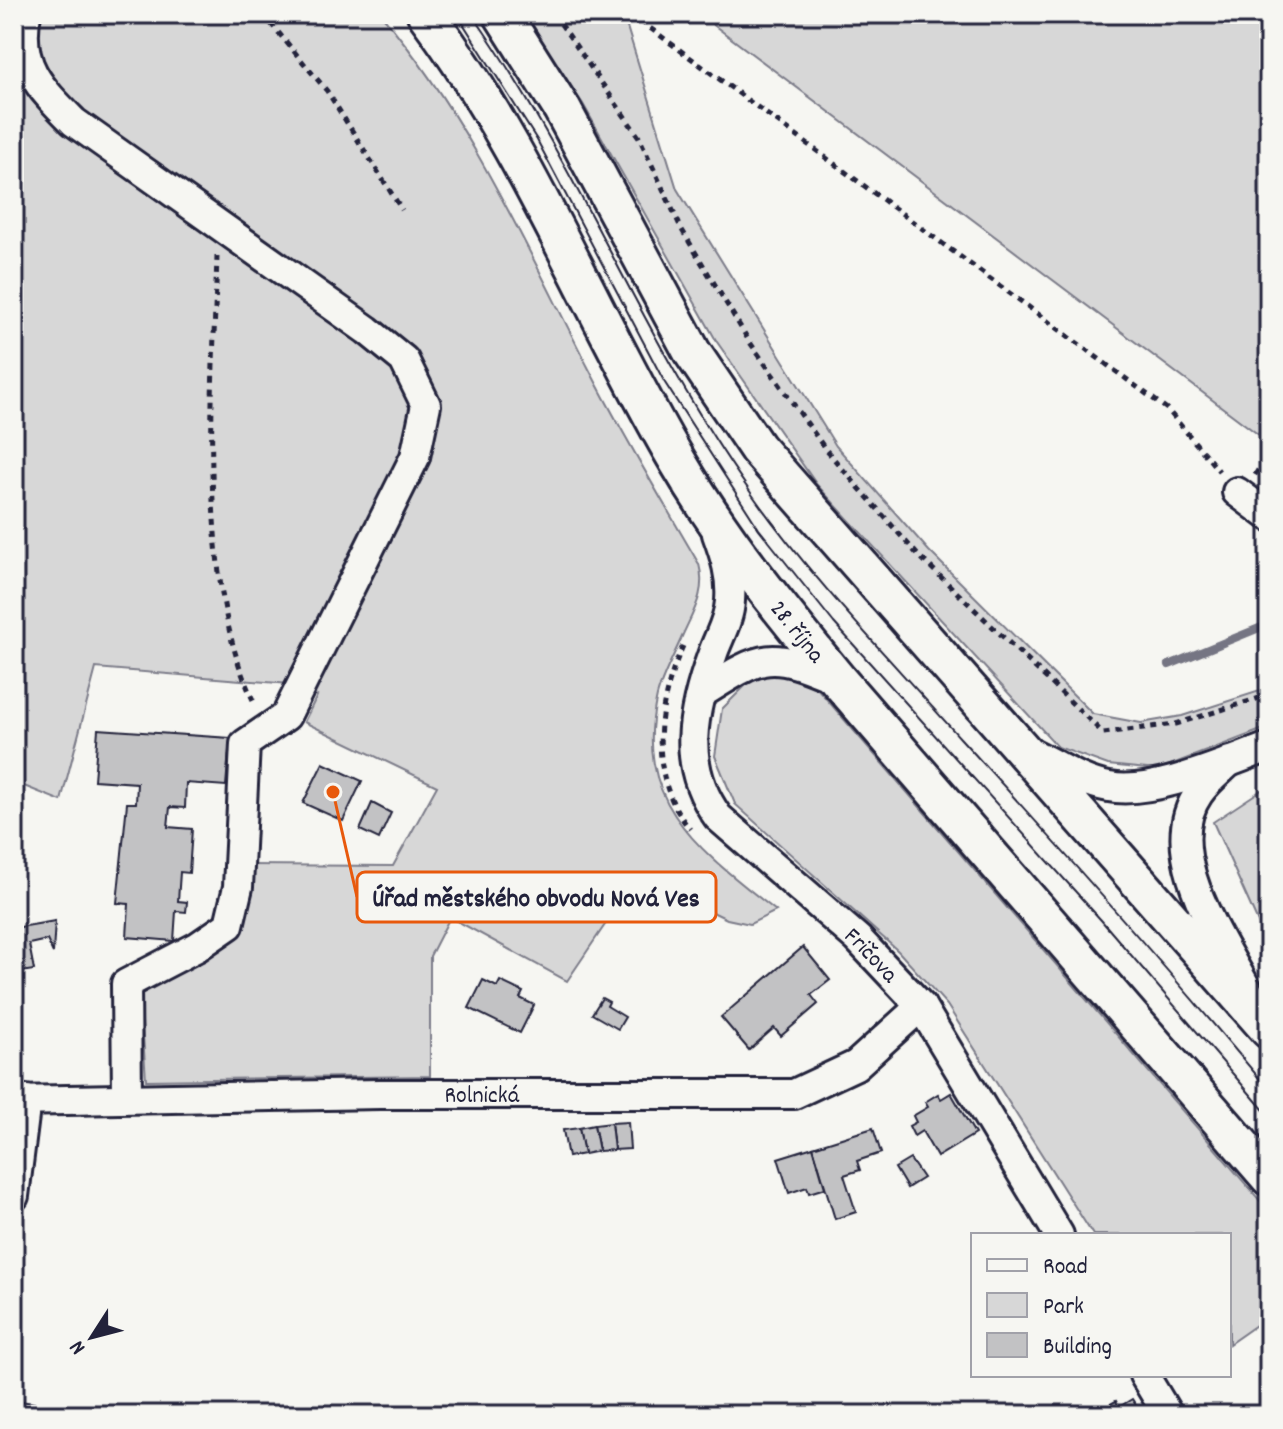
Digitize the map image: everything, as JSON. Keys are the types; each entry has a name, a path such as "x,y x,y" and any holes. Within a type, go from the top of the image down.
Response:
{"main road":[{"name":"28. října","path":"426,14 504,132 642,398 712,519 776,605 839,681 1269,1177"},
{"path":"502,14 562,109 692,352 757,448 836,542 1026,750 1268,1030"}],"street":[{"path":"26,14 26,65 45,93 74,122 404,360 426,405 415,457 276,722 245,744 238,887 229,925 197,947 126,984 127,1098"},
{"path":"1237,492 1269,516"},
{"name":"Fričova","path":"712,519 728,568 730,604 693,720 691,744 697,780 709,805 737,836 858,939 921,1006 1058,1233"},
{"path":"702,693 743,667 774,658 798,663 839,681"},
{"path":"1026,750 1096,784 1124,789 1230,761 1269,747"},
{"path":"1230,761 1195,801 1186,855 1191,878 1207,914 1268,1030"},
{"name":"Rolnická","path":"20,1101 380,1094 794,1094 856,1065 921,1006"},
{"path":"14,1196 20,1101"},
{"path":"1145,1377 1168,1415"}],"path":[{"path":"263,14 327,91 402,210"},
{"path":"554,14 639,137 682,230 749,341 826,450 916,553 1103,733 1176,724 1269,695"},
{"path":"631,14 1167,409 1237,492"},
{"path":"218,223 211,430 219,577 242,679 276,722"},
{"path":"687,637 663,695 661,757 671,798 699,840"}],"green space":[{"path":"14,14 381,14 442,97 495,185 615,418 699,564 700,594 657,696 652,734 654,767 664,796 679,822 722,867 776,911 750,924 727,919 638,876 567,981 450,917 430,956 430,1076 146,1080 140,992 214,947 231,865 393,866 437,786 304,722 317,696 290,684 96,668 61,801 14,782"},
{"path":"522,14 623,14 677,189 836,446 929,551 1093,714 1141,723 1182,716 1269,688 1269,727 1157,770 1108,765 1058,747 817,485 717,342 583,104"},
{"path":"699,14 1269,14 1267,441"},
{"path":"788,675 817,688 1269,1211 1269,1316 1231,1343 1231,1233 1092,1233 947,1005 898,951 735,804 715,756 722,709 755,676"},
{"path":"1269,785 1269,947 1213,822"}],"building":[{"path":"98,729 230,738 226,786 186,783 185,808 170,807 168,827 192,829 189,873 180,872 178,901 187,902 186,912 176,911 174,941 127,937 129,904 117,903 127,803 136,803 137,783 94,780"},
{"path":"323,763 362,781 343,821 303,803"},
{"path":"372,803 391,813 379,839 360,830"},
{"path":"55,921 53,953 47,940 29,944 34,970 14,973 14,928"},
{"path":"803,947 830,980 811,995 818,1004 781,1036 774,1028 749,1050 721,1017"},
{"path":"483,980 497,987 500,981 523,992 520,998 534,1005 520,1033 469,1008"},
{"path":"602,998 609,1002 607,1006 625,1017 618,1029 592,1014"},
{"path":"951,1093 975,1134 937,1157 922,1131 914,1136 909,1126 916,1122 913,1116 928,1107 925,1102 938,1094 941,1099"},
{"path":"628,1122 630,1149 614,1150 611,1123"},
{"path":"611,1123 614,1150 599,1151 594,1125"},
{"path":"594,1125 599,1151 584,1154 579,1128"},
{"path":"579,1128 584,1154 568,1157 563,1130"},
{"path":"873,1128 881,1153 857,1161 860,1170 844,1175 856,1212 835,1219 813,1147"},
{"path":"813,1147 825,1188 809,1193 807,1187 789,1193 778,1158"},
{"path":"910,1159 923,1178 907,1188 895,1168"},
{"path":"1132,1399 1142,1415 1098,1415 1096,1412 1116,1401 1119,1407"},
{"path":"20,1401 61,1407 60,1415 18,1415"}],"waterway":[{"path":"1169,665 1269,624"}],"tram line":[{"path":"457,14 537,140 665,383 759,529 834,623 1101,920 1269,1116"},
{"path":"472,14 546,132 643,315 712,435 775,526 852,619 1117,913 1269,1090"}],"place":[{"name":"Úřad městského obvodu Nová Ves","path":"333,792"}]}
